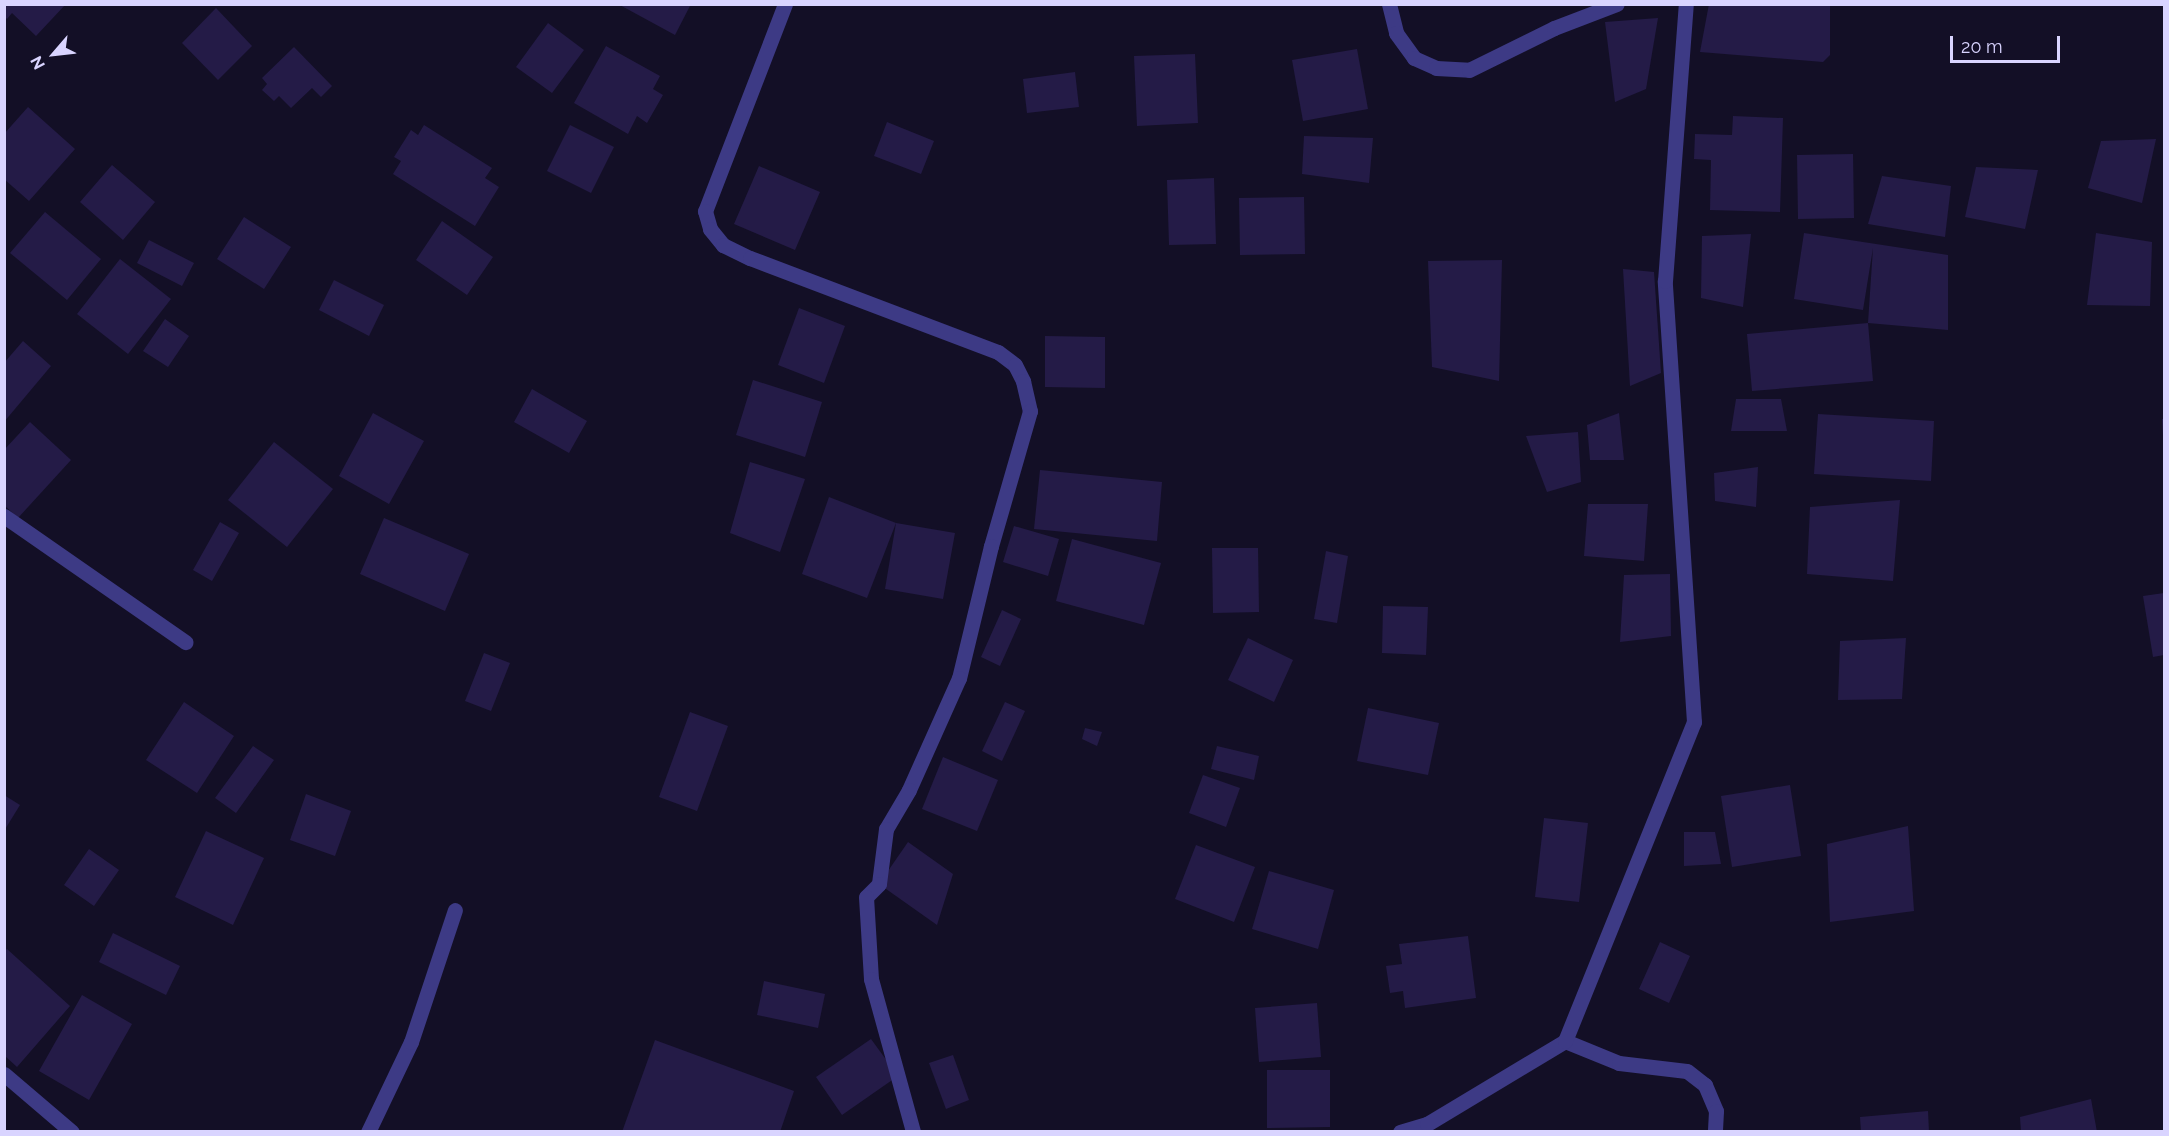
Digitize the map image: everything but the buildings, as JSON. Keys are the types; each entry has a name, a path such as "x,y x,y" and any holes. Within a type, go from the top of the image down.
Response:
{"street":[{"path":"785,4 705,212 710,229 723,245 750,258 998,352 1015,365 1023,381 1030,411 991,546 959,678 909,790 886,829 879,884 866,897 871,980 913,1131"},
{"path":"1389,4 1396,33 1414,58 1436,68 1469,70 1554,28 1617,4"},
{"path":"1400,1131 1427,1124 1565,1041 1694,722 1665,281 1686,4"},
{"path":"4,516 185,642"},
{"path":"368,1131 411,1042 455,910"},
{"path":"1565,1041 1619,1063 1687,1071 1705,1085 1716,1111 1715,1131"},
{"path":"4,1074 72,1131"}]}
